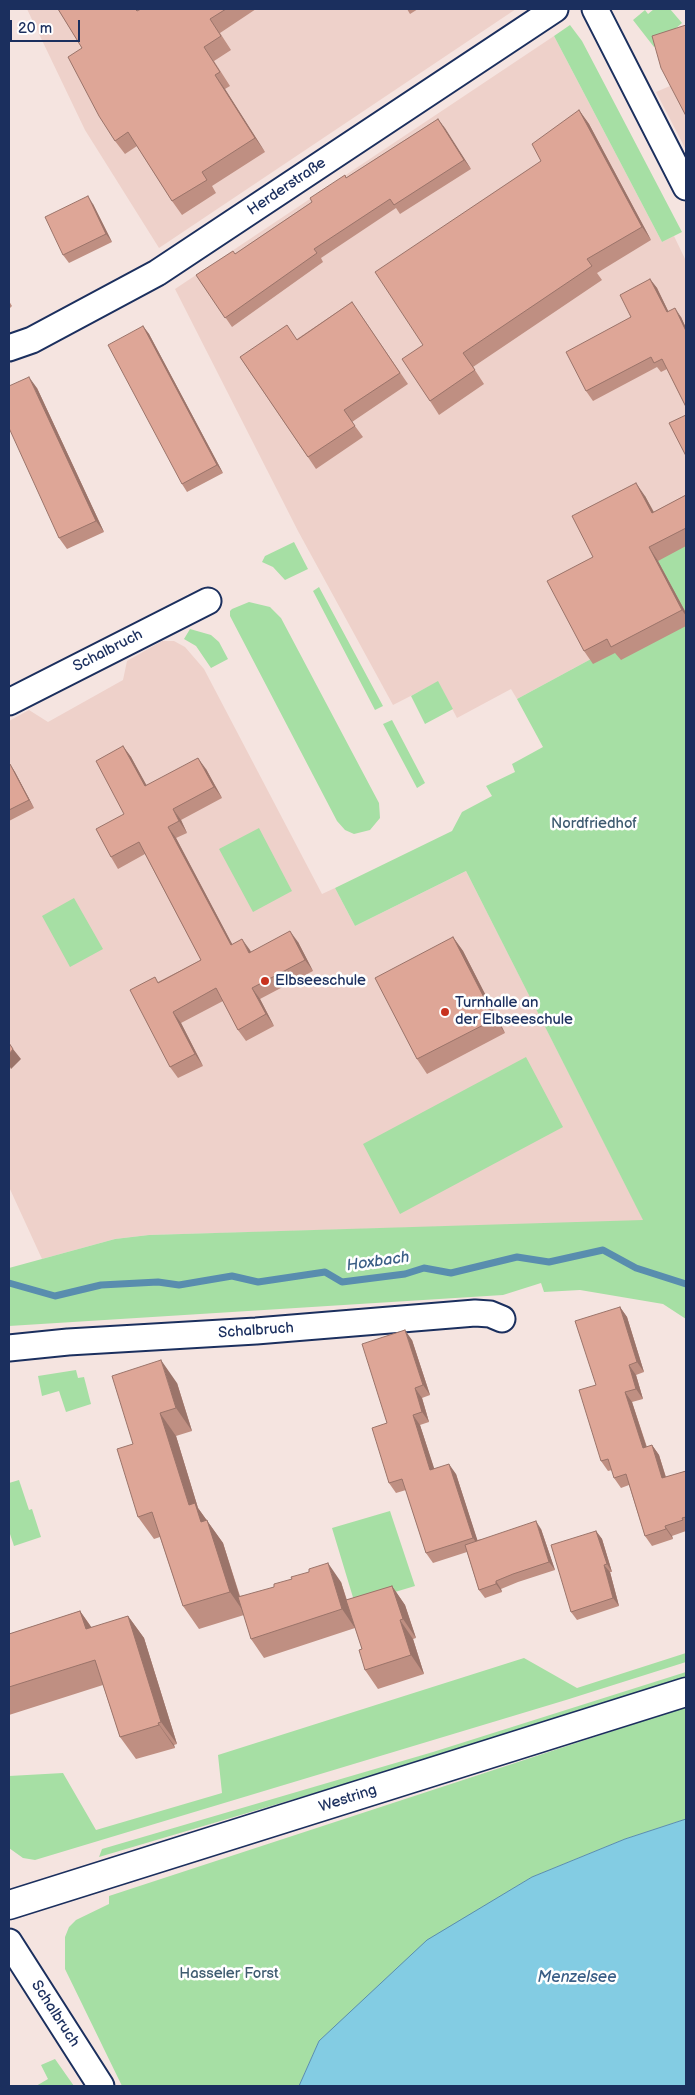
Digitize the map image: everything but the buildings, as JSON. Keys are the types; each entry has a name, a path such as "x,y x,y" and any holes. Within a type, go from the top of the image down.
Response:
{"main road":[{"name":"Westring","path":"9,1905 686,1692"}],"street":[{"name":"Herderstraße","path":"9,348 32,340 160,272 555,9"},
{"path":"595,9 686,187"},
{"name":"Schalbruch","path":"9,702 208,601"},
{"name":"Schalbruch","path":"9,1348 68,1342 256,1331 476,1314 490,1314 502,1319"},
{"name":"Schalbruch","path":"9,1942 101,2086"}],"shaded area":[{"path":"27,9 516,9 159,248 85,130"},
{"path":"554,36 662,242 674,236 686,261 686,513 661,526 645,496 603,570 591,659 517,699 511,689 457,718 438,682 393,705 298,531 175,289"},
{"path":"686,79 686,150 656,92"},
{"name":"Elbseeschule","path":"162,641 174,641 185,647 204,669 322,894 335,888 355,926 466,871 644,1221 149,1235 115,1239 42,1259 9,1187 9,721 29,710 48,722 123,680 127,661"}],"green space":[{"path":"654,9 670,9 682,23 654,47 633,20 645,10 648,14"},
{"path":"570,25 582,41 682,232 662,242 554,36"},
{"name":"Nordfriedhof","path":"645,496 661,526 686,513 686,1319 663,1304 580,1290 544,1292 541,1283 503,1295 9,1326 9,1268 115,1239 149,1235 643,1220 466,871 355,926 335,888 452,831 462,812 492,796 486,786 515,772 512,764 543,747 517,699 591,659 602,570 581,530"},
{"path":"294,542 308,569 285,580 273,567 262,562 265,556"},
{"path":"319,587 383,706 375,710 313,591"},
{"path":"249,602 270,607 281,618 379,803 380,818 370,830 354,834 345,830 337,821 230,616 232,609"},
{"path":"190,629 211,635 219,642 228,659 211,668 196,646 184,639"},
{"path":"438,681 453,709 425,724 411,696"},
{"path":"392,720 425,783 417,788 383,724"},
{"path":"259,828 292,891 253,912 219,849"},
{"path":"74,898 103,949 70,967 42,916"},
{"path":"526,1057 563,1127 400,1214 363,1144"},
{"path":"76,1370 78,1378 84,1377 91,1404 66,1412 59,1391 42,1396 38,1376"},
{"path":"19,1480 29,1510 32,1509 41,1537 14,1546 9,1531 9,1483"},
{"path":"390,1511 415,1586 355,1604 332,1528"},
{"path":"686,1653 686,1662 35,1860 23,1858 9,1848 9,1776 63,1773 96,1830 222,1793 218,1755 524,1658 577,1688"},
{"path":"686,1672 686,1677 389,1771 99,1857 102,1849 433,1752"},
{"name":"Hasseler Forst","path":"686,1707 686,1819 625,1839 532,1877 475,1912 319,2041 299,2086 122,2086 65,1969 65,1937 69,1927 76,1920 109,1904 109,1896"},
{"path":"55,2059 74,2086 36,2086 48,2079 41,2065"}],"water":[{"name":"Menzelsee","path":"686,1819 686,2086 299,2086 319,2041 427,1940 532,1877 625,1839"}],"waterway":[{"name":"Hoxbach","path":"9,1283 55,1296 101,1285 158,1282 179,1285 232,1276 258,1282 325,1272 342,1282 405,1274 424,1268 451,1273 517,1257 549,1262 603,1250 636,1268 686,1284"}],"place":[{"name":"Elbseeschule","path":"265,981"},
{"name":"Turnhalle an der Elbseeschule","path":"445,1012"}]}
